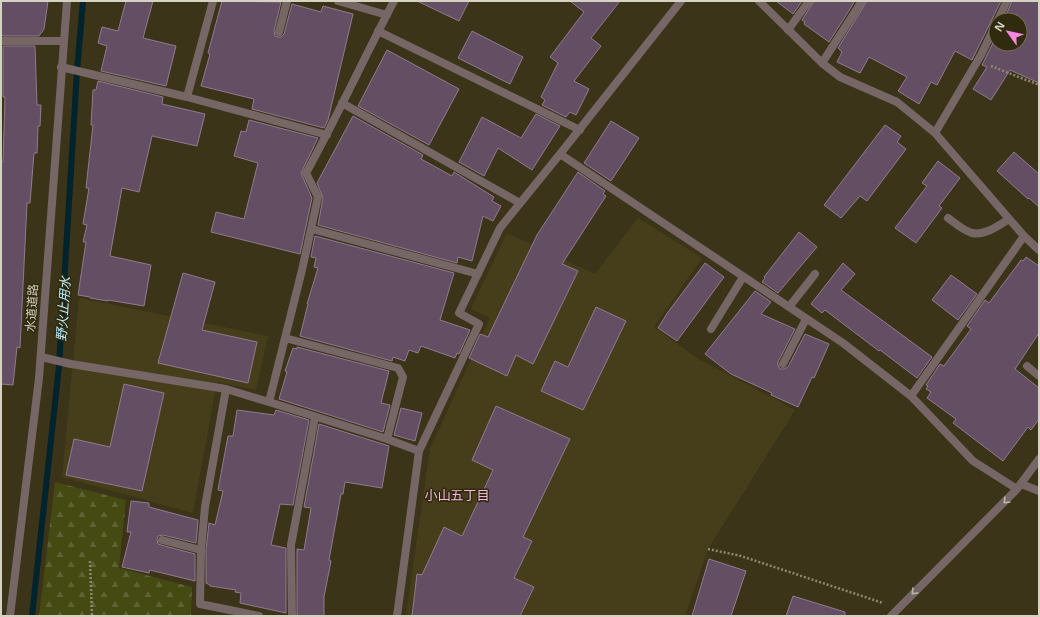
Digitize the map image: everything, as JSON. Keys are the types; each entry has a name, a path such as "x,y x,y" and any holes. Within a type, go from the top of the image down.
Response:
{"street":[{"name":"水道道路","path":"10,616 41,357 67,1"},
{"path":"188,97 213,1"},
{"path":"278,32 287,1"},
{"path":"338,1 387,15"},
{"path":"269,402 312,228 318,197 306,173 327,135 394,1"},
{"path":"397,616 418,450 479,324 459,313 500,228 580,130 681,1"},
{"path":"759,1 822,63 840,76 898,102 935,133 1024,236 1039,250"},
{"path":"788,30 809,1"},
{"path":"822,63 862,1"},
{"path":"1002,12 1007,1"},
{"path":"378,31 580,130"},
{"path":"935,133 978,61 988,40"},
{"path":"1,41 63,41"},
{"path":"61,67 188,97 327,135"},
{"path":"342,103 520,203"},
{"path":"560,154 843,343 912,396 973,460 1019,487 1039,491"},
{"path":"948,218 971,233 981,233 1010,219"},
{"path":"312,228 478,274"},
{"path":"912,396 1024,236"},
{"path":"789,308 815,274"},
{"path":"711,329 743,277"},
{"path":"784,364 806,319"},
{"path":"285,338 398,368 402,377 387,439"},
{"path":"41,357 69,364 226,389 418,450"},
{"path":"1027,366 1039,376"},
{"path":"226,389 205,507 201,550 200,604 259,616"},
{"path":"292,616 291,545 315,417"},
{"path":"891,616 1019,487 1039,459"},
{"path":"162,540 201,550"}],"path":[{"path":"978,61 1039,85"},
{"path":"708,549 741,556 898,608"},
{"path":"90,561 92,616"}],"shaded area":[{"path":"638,218 702,258 654,327 697,358 795,410 708,549 685,616 406,616 430,449 490,318 471,309 507,233 595,274"},
{"path":"79,298 268,336 256,390 217,382 193,513 62,477"}],"green space":[{"path":"55,482 126,500 119,568 192,587 191,616 39,616"}],"building":[{"path":"1,1 48,1 44,29 39,36 3,36 1,34"},
{"path":"126,1 153,1 143,38 176,46 166,86 101,71 107,46 98,43 102,27 118,31"},
{"path":"222,1 281,2 274,31 275,36 278,37 281,37 284,34 292,4 321,12 323,6 353,14 328,120 324,128 252,109 254,99 201,86"},
{"path":"417,1 469,1 459,21"},
{"path":"570,1 620,1 591,38 601,46 574,81 589,89 576,115 570,112 566,117 542,105 545,100 541,97 558,63 550,57 584,12"},
{"path":"776,1 802,1 793,14"},
{"path":"814,1 855,1 829,42 804,24 805,22 802,20"},
{"path":"867,1 1001,1 996,12 988,12 988,27 972,60 955,51 937,85 931,82 919,104 898,91 907,77 869,57 860,73 837,62 842,52 838,48"},
{"path":"1012,1 1039,1 1039,83 1010,70 991,100 973,89 987,67 982,65 988,52 1028,52 1028,12 1007,12"},
{"path":"472,31 523,57 510,84 458,58"},
{"path":"3,46 35,46 37,105 41,105 40,126 38,126 37,153 34,153 30,203 27,203 20,348 17,347 13,385 1,384 1,162 3,162 5,97 3,97"},
{"path":"387,50 459,89 429,145 358,106"},
{"path":"98,81 163,97 162,104 205,114 197,146 152,136 139,192 122,188 110,256 151,265 144,306 78,295 86,242 83,242 87,225 83,224 89,188 86,188 93,125 91,125 93,90 96,90"},
{"path":"536,114 560,126 532,170 498,148 484,176 459,162 482,117 521,138"},
{"path":"353,116 423,155 421,159 452,176 454,172 494,197 492,201 501,206 493,221 483,216 472,261 458,257 457,263 318,225 323,198 317,183"},
{"path":"249,120 318,138 301,173 312,198 300,254 211,232 216,212 244,219 258,163 234,156 241,131 246,132"},
{"path":"611,121 639,138 611,181 584,163"},
{"path":"885,125 901,136 897,142 906,149 867,201 860,196 841,218 824,205"},
{"path":"1014,152 1039,174 1039,207 997,171"},
{"path":"938,161 960,178 939,206 942,208 916,243 895,228 927,186 922,183"},
{"path":"578,172 605,191 603,194 606,196 562,264 578,271 533,364 516,355 507,376 469,358 480,334 488,337 537,235"},
{"path":"799,232 817,247 778,293 762,282 765,278 764,277"},
{"path":"315,236 454,273 440,320 470,330 459,354 457,353 455,358 421,346 418,353 409,350 405,361 393,357 392,361 300,336 307,304 318,268 314,267 316,258 311,257"},
{"path":"1026,257 1039,266 1039,333 1015,369 1039,388 1039,419 1031,430 1028,427 1003,461 953,423 956,419 927,398 931,392 926,389 928,386 926,385 940,364 944,366 971,329 967,326 985,300 989,303 1021,260 1023,261"},
{"path":"705,263 724,277 677,341 658,328 668,312"},
{"path":"843,263 855,274 841,290 932,357 917,378 825,310 822,313 811,304"},
{"path":"183,273 215,282 202,330 257,342 248,383 158,363"},
{"path":"951,275 977,294 958,320 932,300"},
{"path":"755,291 771,302 761,314 795,329 778,362 780,369 788,367 805,334 829,344 814,378 812,377 798,407 731,374 705,354"},
{"path":"596,307 626,321 583,410 541,391 555,361 568,367"},
{"path":"297,347 389,371 381,403 390,405 383,432 279,399 287,372 285,371 293,348 297,349"},
{"path":"124,384 164,393 142,491 66,475 74,439 110,447"},
{"path":"496,406 570,439 523,537 532,541 514,578 534,587 520,616 412,616 417,574 422,575 444,527 462,536 493,470 472,460"},
{"path":"401,408 422,413 415,441 394,435"},
{"path":"237,410 274,415 276,410 309,420 293,505 280,504 271,545 286,548 286,613 240,603 241,593 235,592 236,590 210,586 206,583 206,550 209,523 215,525 223,491 218,490 228,436 233,436"},
{"path":"319,424 389,446 382,488 345,482 343,494 341,494 329,560 331,561 324,597 324,616 300,616 297,615 297,549 304,550 311,508 304,507"},
{"path":"131,501 149,503 149,507 198,520 196,543 163,535 158,536 157,539 158,544 195,554 195,581 150,570 149,573 122,567 131,532 127,532"},
{"path":"709,559 746,571 731,616 692,616"},
{"path":"793,596 845,612 845,616 786,616"}],"waterway":[{"name":"野火止用水","path":"32,616 59,366 77,71 83,1"}],"district":[{"name":"小山五丁目","path":"457,495"}]}
